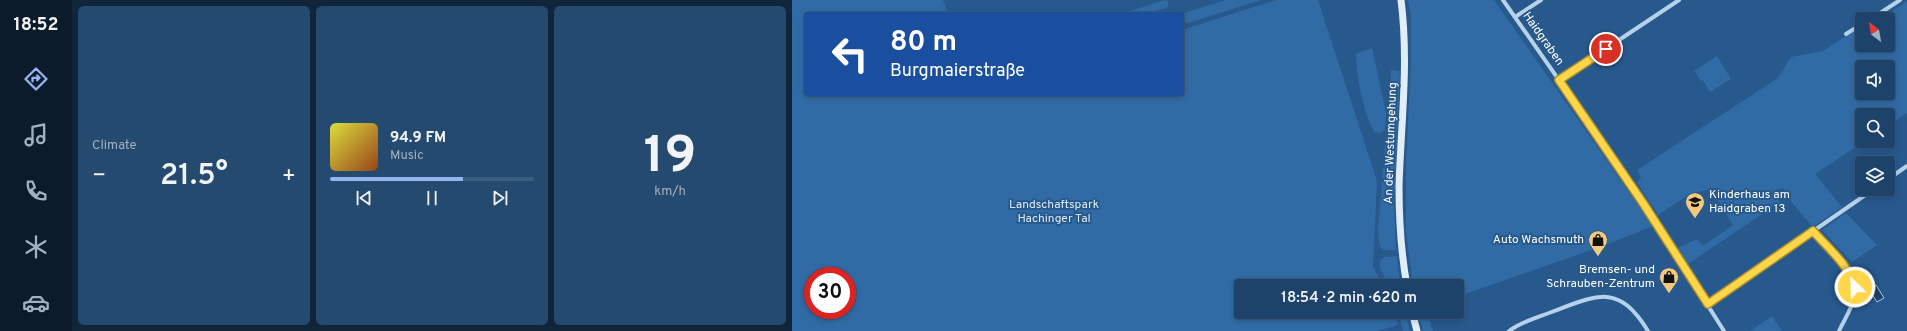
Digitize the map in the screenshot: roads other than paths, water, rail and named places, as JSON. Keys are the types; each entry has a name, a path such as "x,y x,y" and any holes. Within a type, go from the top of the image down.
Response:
{"main road":[{"name":"An der Westumgehung","path":"1401,0 1406,61 1399,212 1401,246 1406,279"},
{"path":"1413,319 1416,331"}],"street":[{"name":"Haidgraben","path":"1503,0 1643,203 1724,331"},
{"path":"1515,17 1541,0"},
{"path":"1559,80 1679,0"},
{"path":"1882,12 1900,0"},
{"path":"1846,34 1855,28"},
{"path":"1895,174 1907,166"},
{"path":"1708,304 1864,196"},
{"path":"1813,231 1846,267 1853,278 1855,287 1852,306 1839,331"},
{"path":"1509,331 1522,323 1586,299 1606,296 1632,308 1648,331"}],"place":[{"name":"Kinderhaus am Haidgraben 13","path":"1695,219"},
{"name":"Auto Wachsmuth","path":"1598,257"},
{"name":"Bremsen- und Schrauben-Zentrum","path":"1669,294"}],"park label":[{"name":"Landschaftspark Hachinger Tal","path":"1054,212"}]}
